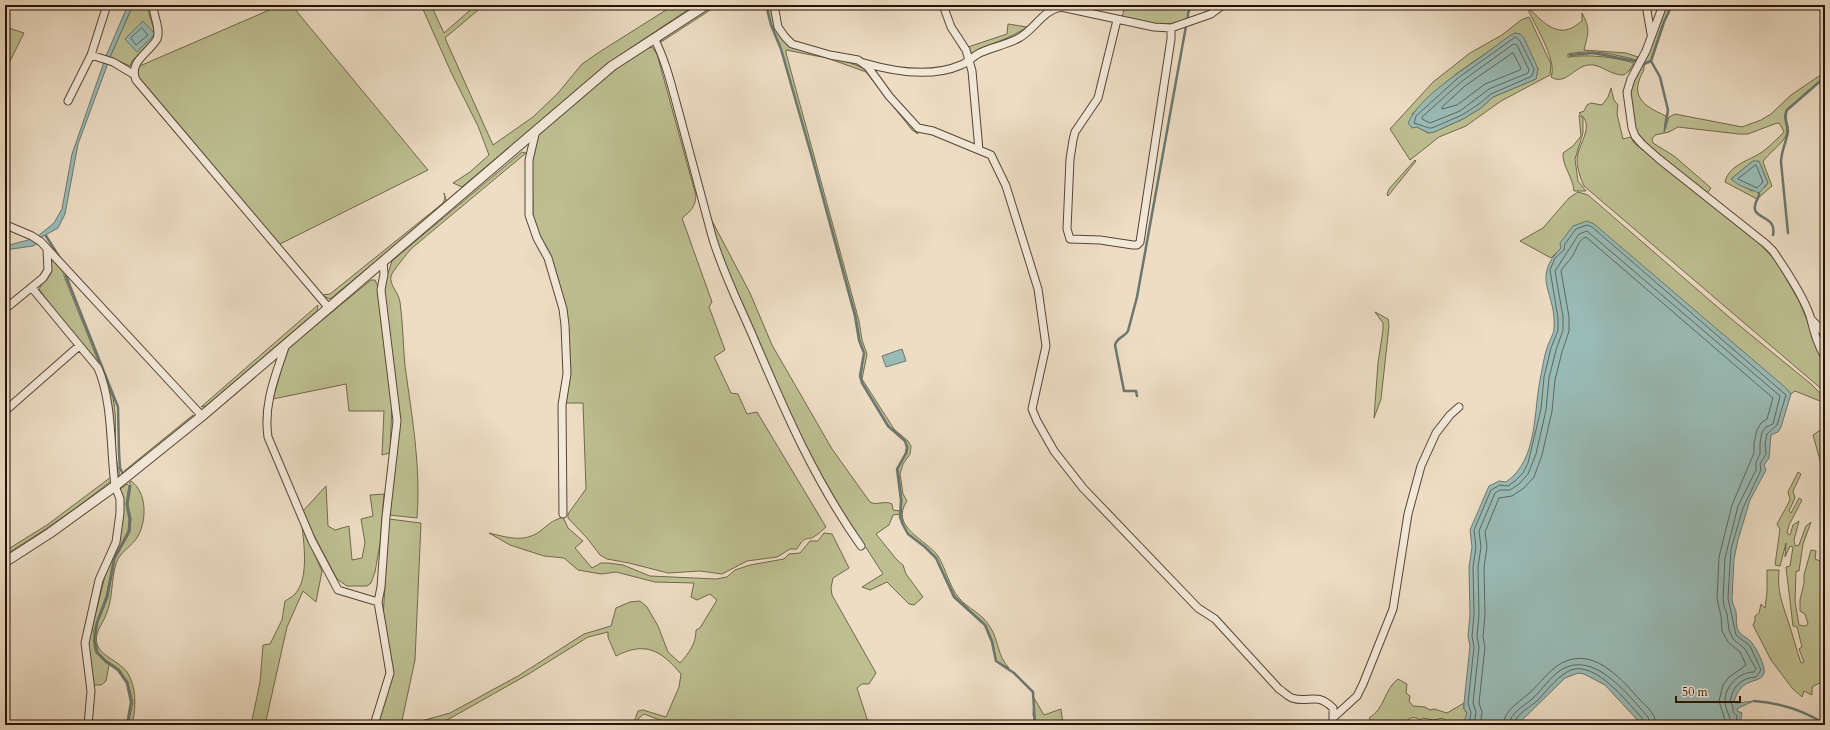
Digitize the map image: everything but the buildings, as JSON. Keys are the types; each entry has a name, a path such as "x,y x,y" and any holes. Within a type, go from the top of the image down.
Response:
{"street":[{"path":"68,102 90,55 107,5"},
{"path":"133,74 135,66 158,37 153,5"},
{"path":"5,562 50,533 115,486 202,416 612,66 706,5"},
{"path":"774,5 778,27 784,37 792,44 830,55 858,60 868,67 889,96 918,128 933,131 990,155 1006,186 1038,289 1046,346 1032,409 1044,435 1083,488 1198,608 1215,619 1279,689 1292,698 1315,698 1327,703 1333,708 1333,725"},
{"path":"943,5 950,27 966,50 972,71 980,150"},
{"path":"861,63 905,71 929,72 961,65 979,53 1019,38 1055,8 1061,7 1117,20 1154,27 1171,28 1211,14 1223,5"},
{"path":"1646,5 1651,36"},
{"path":"1663,5 1646,51 1628,85 1632,128 1635,136 1659,159 1766,244 1777,258 1815,324 1825,334"},
{"path":"1117,20 1098,98 1075,132 1073,140 1070,159 1067,229 1070,239 1074,240 1100,240 1133,245 1137,245 1140,242 1171,39 1171,28"},
{"path":"654,38 660,49 670,81 713,237 735,295 780,402 801,447 846,525 861,546"},
{"path":"90,55 113,62 133,74 149,97 328,307"},
{"path":"536,130 529,160 529,215 537,238 548,258 565,324 567,374 562,406 563,514"},
{"path":"6,225 32,236 41,242 202,416"},
{"path":"5,309 43,278 48,270 47,250"},
{"path":"374,725 390,673 378,602 382,587 386,517 397,421 381,290 384,274 383,261"},
{"path":"32,288 98,368 105,388 115,486 120,499 116,542 99,580 85,643 91,681 88,725"},
{"path":"1810,316 1815,336 1825,357"},
{"path":"286,343 269,399 266,426 268,437 312,541 338,590 378,602"},
{"path":"5,411 79,346"},
{"path":"1334,717 1357,696 1363,684 1393,609 1408,514 1421,466 1436,433 1450,415 1459,407"},
{"path":"1825,603 1825,611"}],"green space":[{"path":"133,5 149,5 149,14 156,36 132,61 130,66 110,57"},
{"path":"281,5 290,5 293,7 428,170 280,244 280,246 139,82 135,68"},
{"path":"421,5 431,5 444,33 476,5 484,5 445,38 493,145 533,117 558,93 582,64 674,5 695,5 623,53 462,187 453,183 470,172 489,155 478,126 451,72"},
{"path":"711,5 718,5 661,42 665,35"},
{"path":"767,5 772,5 785,40 867,69 915,127 918,134 912,130 866,72 827,58 786,50 859,321 862,340 867,354 862,379 894,429 908,441 911,446 910,454 903,464 900,474 903,494 907,501 903,510 903,518 906,526 938,556 959,598 987,622 993,632 1002,658 1009,668 996,661 993,642 986,625 955,596 936,558 908,534 903,525 901,517 902,500 898,469 907,453 908,447 905,441 888,426 862,383 861,376 864,353 856,316 781,49 771,25"},
{"path":"1125,5 1191,5 1187,19 1171,24 1154,24 1122,18"},
{"path":"1526,5 1545,23 1551,27 1563,30 1576,26 1582,21 1582,13 1588,28 1584,50 1626,53 1638,57 1636,60 1593,52 1568,54 1568,57 1601,57 1634,63 1629,71 1624,75 1615,74 1597,66 1588,65 1583,66 1565,78 1556,79 1551,77 1551,61 1548,51"},
{"path":"1666,5 1672,5 1663,23 1651,60 1644,64 1644,70 1638,86 1638,92 1643,102 1666,116 1664,132 1669,117 1675,114 1742,127 1761,120 1771,114 1791,95 1825,72 1825,76 1786,110 1785,117 1787,132 1785,138 1763,162 1772,186 1757,199 1725,182 1731,170 1742,162 1761,153 1784,132 1780,124 1777,123 1748,134 1678,127 1669,132 1655,135 1652,139 1653,143 1674,156 1711,188 1706,195 1635,134 1630,92 1655,27","holes":["1753,161 1761,166 1768,183 1765,187 1752,191 1731,179"]},
{"path":"1529,17 1551,64 1550,75 1501,101 1466,126 1439,137 1410,160 1390,129 1433,82 1470,53 1502,35 1521,20","holes":["1515,33 1520,34 1538,69 1536,79 1493,97 1481,108 1463,119 1434,132 1428,133 1417,127 1412,114 1456,74"]},
{"path":"1008,24 1027,27 1014,35 985,47 972,55 968,47 1007,34"},
{"path":"6,27 24,33 5,71 5,28"},
{"path":"652,47 657,54 696,196 695,203 692,208 682,218 712,302 709,307 725,350 714,357 731,393 738,394 747,414 757,412 826,527 813,538 805,539 797,549 790,549 777,557 747,561 722,574 700,571 668,573 607,559 600,555 587,538 568,518 568,514 586,489 583,403 564,403 568,339 533,219 532,156 537,134 615,68 641,51"},
{"path":"1611,88 1614,100 1618,105 1617,114 1623,139 1631,137 1634,143 1755,239 1776,261 1799,301 1825,363 1825,392 1584,186 1581,180 1577,159 1585,135 1586,123 1584,118 1579,113 1584,111 1587,105 1591,103 1602,105 1608,97"},
{"path":"1579,115 1583,118 1583,133 1575,159 1578,181 1586,191 1574,191 1572,181 1563,158 1563,153 1573,146 1581,136"},
{"path":"522,152 526,153 412,248 391,276 391,283 399,299 401,310 405,366 417,461 418,499 417,518 389,515 399,420 383,289 392,261"},
{"path":"1415,160 1416,161 1388,196 1387,194 1389,189"},
{"path":"1578,192 1588,195 1729,317 1811,384 1825,398 1825,403 1795,391 1791,394 1744,353 1573,226 1561,248 1551,258 1520,241 1543,228 1569,198"},
{"path":"444,193 447,203 330,299 321,295 330,294 443,203 445,198"},
{"path":"710,217 750,293 772,345 832,449 870,502 889,503 892,504 893,510 900,511 900,514 893,515 889,525 876,534 897,560 903,565 906,574 923,597 914,605 909,604 887,582 870,590 862,587 883,574 841,509 802,441 738,295 714,236"},
{"path":"52,260 64,271 64,276 113,398 115,407 115,446 117,465 120,474 118,476 116,473 102,375 39,289 50,270"},
{"path":"371,280 375,280 378,287 392,403 390,453 382,455 384,411 349,411 346,384 273,399 287,349"},
{"path":"318,305 317,311 206,406 201,407"},
{"path":"1375,312 1388,319 1389,326 1381,399 1374,418 1378,363 1383,330 1383,323"},
{"path":"193,415 193,418 125,474 124,471"},
{"path":"1825,427 1825,478 1813,435"},
{"path":"1798,472 1801,474 1793,491 1795,498 1789,511 1791,513 1799,498 1802,500 1789,525 1787,533 1790,535 1793,525 1799,521 1794,540 1795,546 1799,545 1806,526 1811,522 1803,544 1799,571 1796,571 1795,601 1799,625 1805,626 1808,624 1805,614 1800,611 1800,600 1804,583 1804,575 1811,550 1816,551 1815,559 1820,561 1825,556 1825,596 1823,613 1825,622 1825,680 1812,687 1812,695 1804,691 1802,697 1792,688 1771,660 1753,625 1755,616 1759,613 1761,604 1765,608 1767,570 1779,570 1779,591 1801,663 1804,662 1799,649 1802,647 1797,627 1793,626 1786,567 1790,566 1793,547 1790,546 1785,557 1786,543 1780,566 1775,565 1780,529 1777,524 1788,504 1790,499 1788,492"},
{"path":"111,477 112,480 86,500 46,529 5,555 5,551 47,525"},
{"path":"131,481 140,492 143,499 143,522 138,536 120,556 114,570 109,606 98,631 96,641 98,647 106,656 123,667 133,684 135,705 132,725 128,725 133,702 128,682 119,669 98,652 95,640 98,622 108,597 115,559 130,532 131,519 128,504 131,486 129,483"},
{"path":"127,484 129,486 126,504 129,520 128,531 114,559 106,596 94,630 94,646 96,653 109,665 106,681 101,685 94,685 88,644 105,576 119,543 123,514 119,490"},
{"path":"326,486 328,526 335,530 349,526 352,560 362,558 365,543 361,519 373,516 370,495 384,494 380,544 375,572 371,583 367,586 347,586 337,579 306,520 303,511"},
{"path":"563,517 568,528 583,541 575,548 592,568 601,563 623,565 650,576 716,579 727,577 735,570 750,565 784,559 789,554 800,553 810,541 818,541 824,533 832,534 849,568 833,578 831,588 832,595 876,673 869,684 862,684 857,688 869,725 667,725 668,723 644,714 639,718 636,725 633,725 638,711 643,710 666,717 679,687 681,674 666,659 652,650 636,649 626,651 616,656 608,637 608,632 588,637 527,675 440,724 407,725 450,713 518,676 584,634 611,626 616,608 630,602 640,601 647,607 658,626 668,652 680,663 686,656 695,640 696,630 700,628 717,600 710,594 697,600 691,597 694,583 655,582 616,572 601,574 578,570 564,558 544,556 510,545 489,533 514,538 527,537 539,532"},
{"path":"389,519 421,523 415,660 401,725 377,725 390,683 383,617"},
{"path":"302,526 322,571 316,602 303,591 287,627 265,725 251,725 260,682 263,645 270,644 282,620 285,601 295,594 302,580 304,571 304,542"},
{"path":"1398,679 1407,684 1406,693 1410,696 1409,701 1413,706 1425,707 1430,710 1434,709 1447,713 1464,703 1464,709 1467,713 1465,724 1450,725 1443,718 1433,720 1423,718 1420,720 1417,718 1410,718 1401,725 1396,725 1388,720 1381,724 1374,724 1369,718 1378,710 1393,683"},
{"path":"1034,698 1044,715 1061,709 1063,725 1036,725 1033,715"}],"water":[{"path":"128,5 133,5 110,57 106,56"},
{"path":"143,21 155,34 137,52 125,39"},
{"path":"1515,33 1520,34 1524,38 1538,69 1536,79 1493,97 1481,108 1463,119 1434,132 1429,133 1417,127 1412,128 1408,123 1422,103 1442,85"},
{"path":"104,62 108,63 78,144 65,214 58,228 40,238 38,236 54,223 62,209 72,154"},
{"path":"1753,161 1759,161 1768,183 1759,193 1739,185 1731,179"},
{"path":"1587,221 1594,224 1786,388 1791,394 1781,427 1778,432 1771,435 1769,458 1764,465 1766,470 1750,500 1734,559 1732,602 1736,612 1737,629 1754,645 1764,666 1764,673 1762,677 1746,684 1737,693 1734,702 1754,701 1738,708 1737,711 1742,713 1740,725 1642,725 1605,685 1584,674 1578,673 1565,678 1517,725 1463,725 1467,713 1464,709 1464,703 1470,646 1468,636 1470,615 1469,567 1472,547 1470,530 1489,486 1499,481 1506,482 1517,472 1529,447 1533,433 1544,358 1554,330 1554,316 1546,278 1547,269 1552,259 1561,248 1560,243 1573,226"},
{"path":"32,239 38,243 33,246 5,250 5,246"},
{"path":"902,349 906,361 886,367 882,356"}],"waterway":[{"path":"766,5 771,25 781,49 855,316 859,340 864,353 860,376 862,383 888,426 905,441 907,447 906,453 897,469 901,500 900,517 908,534 936,558 954,597 985,625 992,642 996,661 1014,673 1033,692 1035,725"},
{"path":"1188,20 1188,13 1192,5"},
{"path":"1644,64 1651,61 1664,22 1672,5"},
{"path":"1137,396 1136,391 1124,391 1115,345 1117,340 1128,331 1137,297 1186,26"},
{"path":"1570,55 1593,53 1635,61"},
{"path":"1651,61 1660,77 1668,110 1665,128"},
{"path":"1788,233 1781,162 1788,131 1786,113 1787,110 1825,77"},
{"path":"1759,193 1755,204 1755,210 1758,214 1771,223 1773,235"},
{"path":"46,236 62,261"},
{"path":"66,276 118,407 120,468 124,476"},
{"path":"127,725 131,702 127,683 118,670 105,661 97,652 94,640 97,622 107,597 114,559 129,531 130,520 127,504 130,486"},
{"path":"1754,701 1773,703 1791,708 1825,724"}]}
